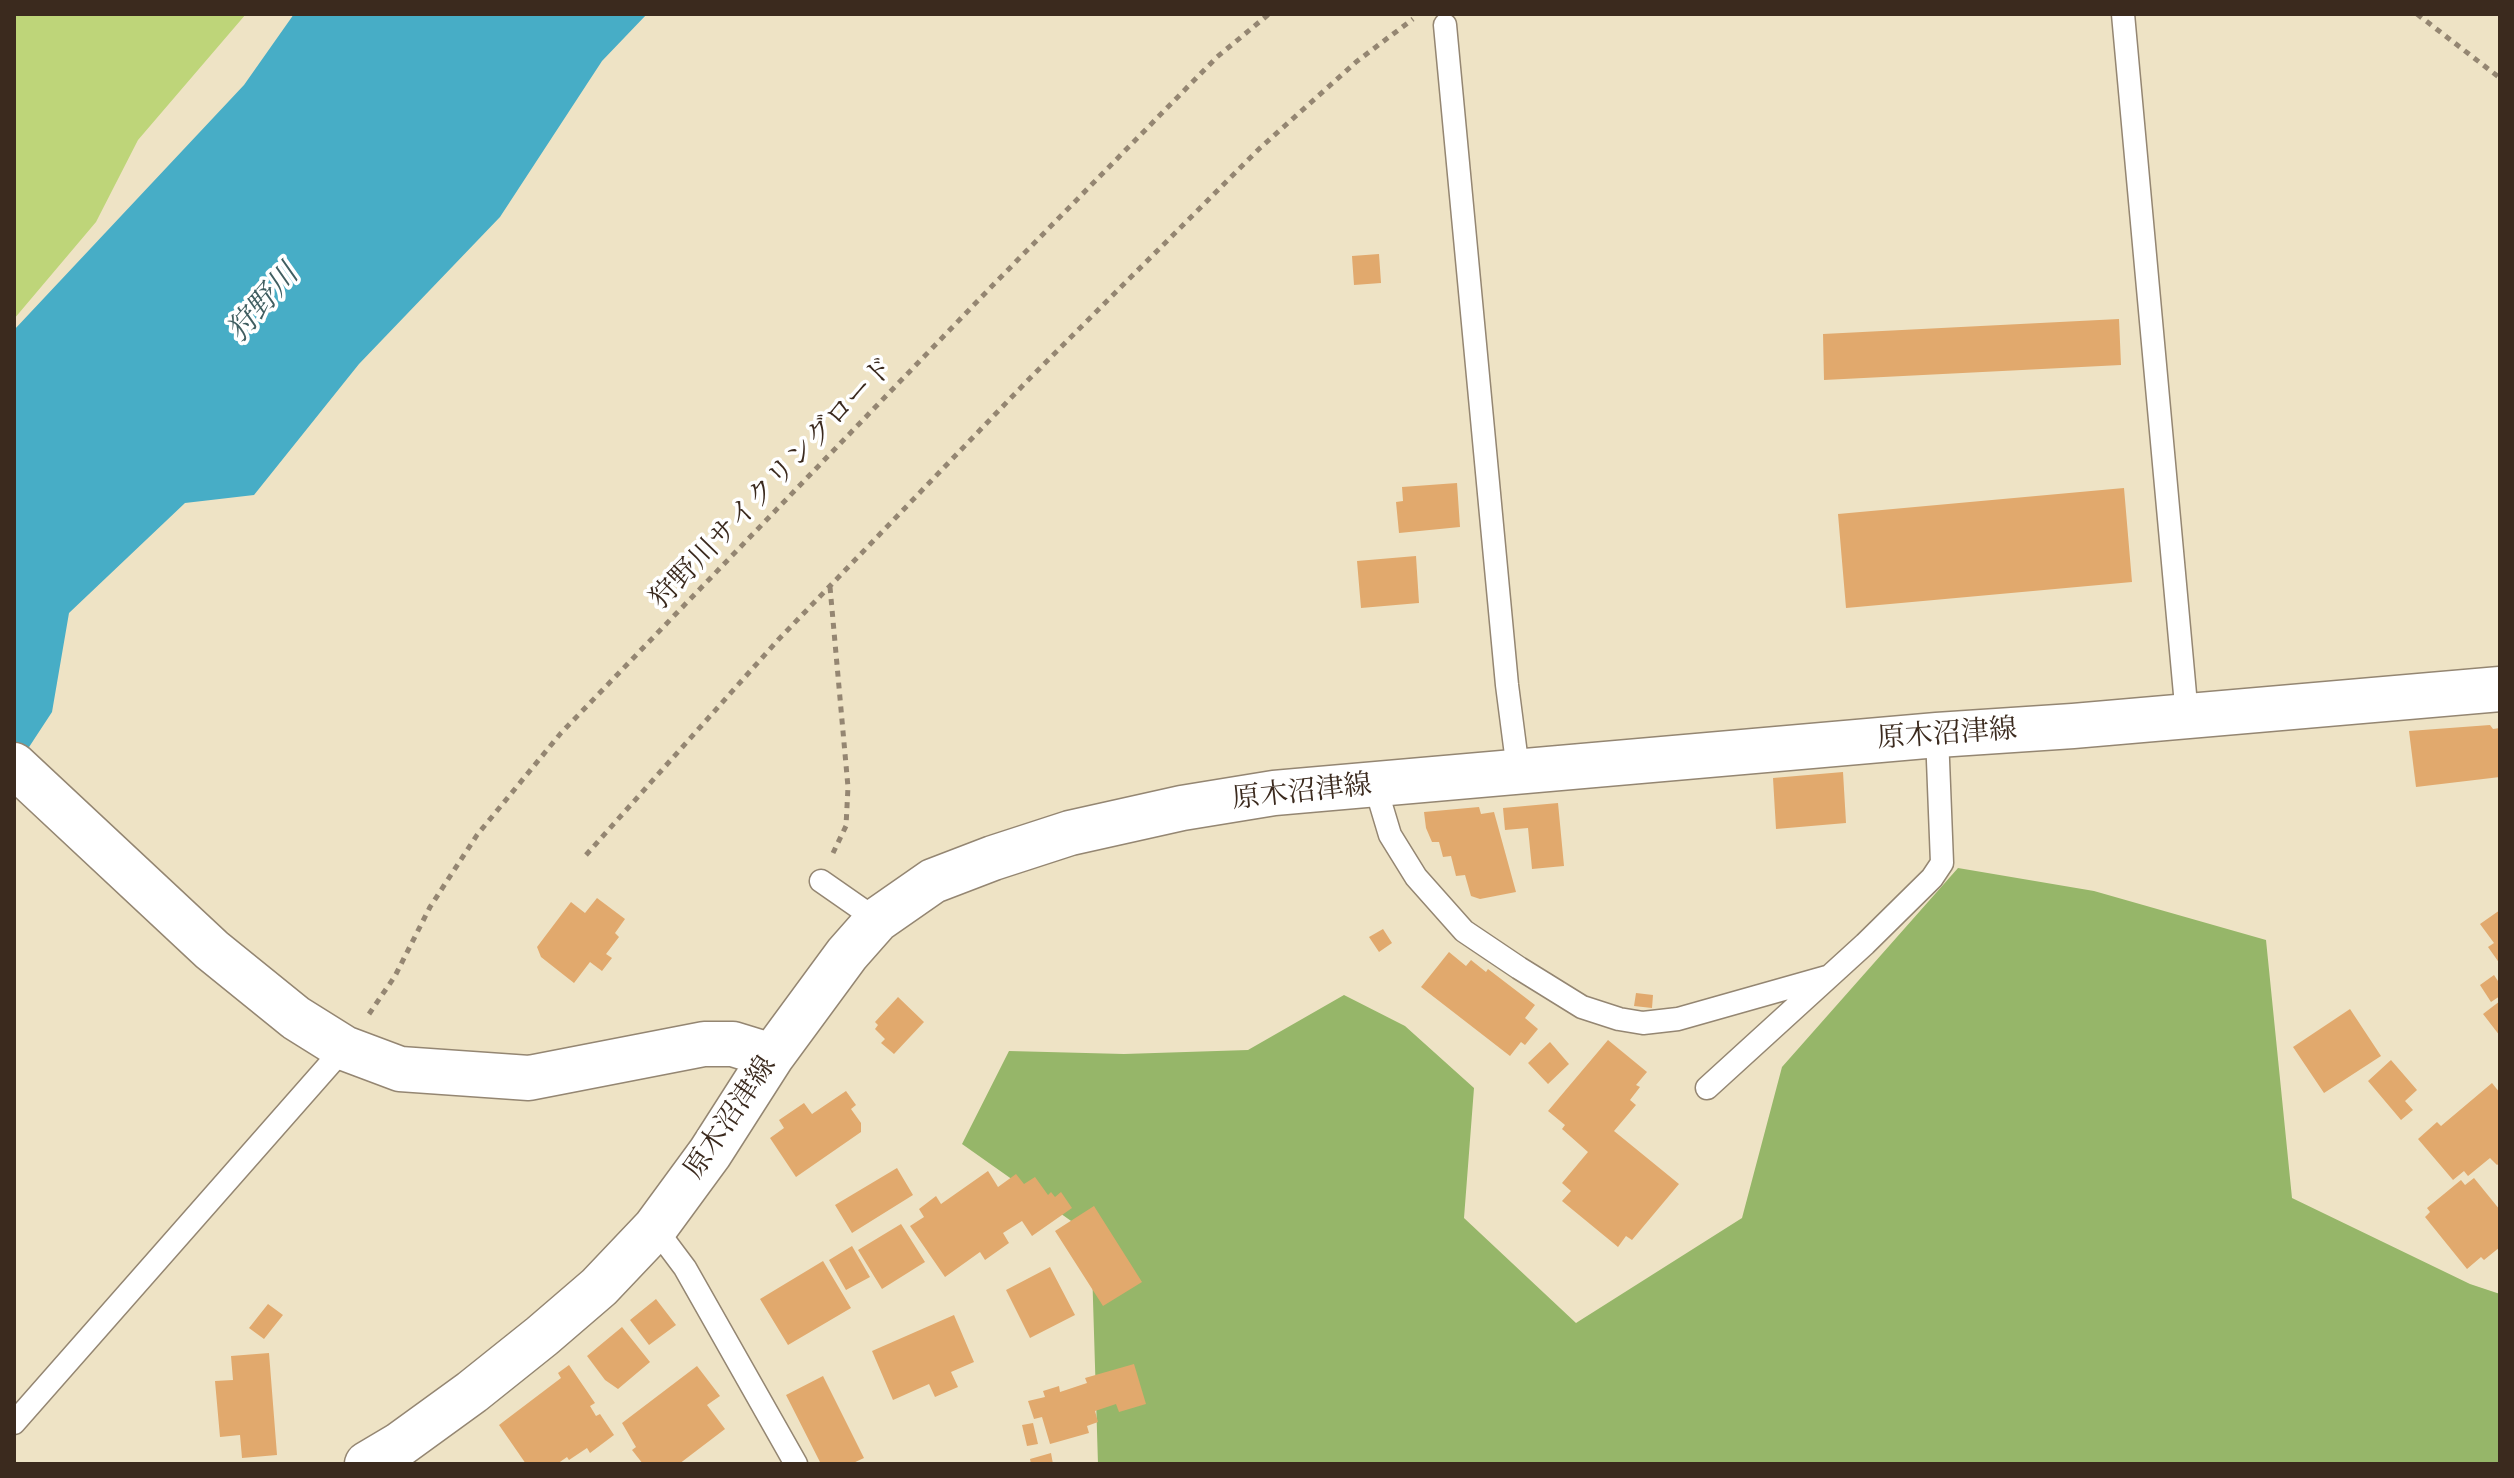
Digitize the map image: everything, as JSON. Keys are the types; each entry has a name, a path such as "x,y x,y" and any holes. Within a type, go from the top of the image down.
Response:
{"main road":[{"name":"原木沼津線","path":"367,1464 399,1445 472,1392 599,1287 655,1228 710,1153 772,1056 847,954 877,920 933,881 1070,833 1182,808 1274,793 2500,689"},
{"path":"14,765 259,990 400,1069 529,1078 704,1044 733,1044 772,1056"}],"lane":[{"path":"2123,14 2187,716"},
{"path":"1445,25 1507,685 1518,770"},
{"path":"1707,1088 1830,976 1932,878 1942,863 1937,735"},
{"path":"1375,785 1390,835 1416,877 1464,931 1582,1007 1643,1023 1678,1019 1830,976"},
{"path":"821,881 877,920"},
{"path":"14,1423 343,1037"},
{"path":"655,1228 685,1268 796,1464"}],"path":[{"name":"狩野川サイクリングロード","path":"343,1037 395,976 430,907 477,835 561,733 1217,57 1269,14"},
{"path":"586,855 778,640 1032,376 1260,148 1356,62 1421,14"},
{"path":"2417,14 2500,78"},
{"path":"821,881 846,826 848,787 830,586"}],"green space":[{"path":"14,14 246,14 138,140 96,222 14,319"},
{"path":"1958,868 2094,891 2266,940 2292,1198 2470,1284 2500,1294 2500,1464 1098,1464 1091,1235 962,1144 1009,1051 1124,1054 1248,1050 1344,995 1405,1026 1474,1088 1464,1218 1576,1323 1742,1218 1782,1067"}],"water":[{"name":"狩野川","path":"294,14 647,14 602,61 500,217 359,364 254,495 185,503 69,613 52,712 14,770 14,330 244,85"}],"building":[{"path":"1379,254 1381,283 1354,285 1352,256"},
{"path":"2119,319 2121,365 1824,380 1823,334"},
{"path":"1457,483 1460,527 1399,533 1396,502 1403,501 1402,487"},
{"path":"2124,488 2132,582 1846,608 1838,514"},
{"path":"1416,556 1419,603 1361,608 1357,561"},
{"path":"2490,725 2493,729 2500,728 2500,777 2416,787 2409,731"},
{"path":"1843,772 1846,823 1776,829 1773,778"},
{"path":"1558,803 1564,866 1532,869 1528,828 1505,830 1503,808"},
{"path":"1479,807 1481,814 1494,812 1516,892 1480,899 1471,896 1465,875 1456,876 1451,856 1443,857 1439,842 1432,842 1424,812"},
{"path":"597,898 625,919 615,933 619,937 606,954 612,958 602,971 590,962 574,983 541,957 537,947 571,902 585,913"},
{"path":"2500,910 2500,964 2488,947 2494,943 2480,924"},
{"path":"1383,929 1392,943 1379,952 1369,937"},
{"path":"1449,952 1466,966 1471,960 1486,972 1488,969 1535,1005 1525,1018 1538,1029 1525,1045 1521,1042 1510,1056 1421,987"},
{"path":"2494,975 2500,984 2500,996 2491,1002 2480,985"},
{"path":"1636,993 1653,995 1652,1008 1634,1006"},
{"path":"898,997 924,1022 894,1054 881,1043 885,1039 875,1029 878,1025 875,1022"},
{"path":"2500,1001 2500,1036 2483,1014"},
{"path":"2350,1009 2381,1056 2324,1093 2293,1047"},
{"path":"1608,1040 1647,1072 1636,1085 1640,1087 1630,1100 1636,1105 1614,1131 1679,1184 1632,1240 1626,1236 1618,1247 1562,1201 1571,1191 1562,1183 1588,1152 1562,1129 1565,1125 1548,1111"},
{"path":"1550,1042 1569,1064 1548,1084 1528,1063"},
{"path":"2391,1060 2417,1090 2405,1101 2413,1110 2401,1120 2368,1081"},
{"path":"2492,1083 2500,1093 2500,1163 2497,1165 2490,1158 2468,1176 2464,1171 2453,1180 2418,1139 2437,1122 2441,1126"},
{"path":"846,1091 856,1105 851,1109 861,1123 861,1132 796,1177 770,1138 784,1128 779,1120 804,1103 812,1114"},
{"path":"897,1168 913,1195 852,1233 835,1205"},
{"path":"988,1171 998,1187 1016,1174 1024,1184 1035,1177 1048,1195 1051,1192 1055,1197 1061,1192 1072,1208 1032,1236 1022,1221 1003,1233 1009,1243 985,1260 980,1252 945,1277 910,1226 924,1217 919,1209 936,1196 941,1204"},
{"path":"2474,1178 2500,1210 2500,1247 2467,1269 2425,1217 2430,1212 2427,1208 2461,1180 2465,1185"},
{"path":"1094,1206 1142,1282 1103,1306 1055,1231"},
{"path":"901,1224 925,1262 882,1289 858,1250"},
{"path":"852,1246 870,1277 846,1290 829,1260"},
{"path":"823,1261 851,1308 788,1345 760,1299"},
{"path":"1050,1267 1075,1315 1030,1338 1006,1290"},
{"path":"656,1299 676,1325 649,1345 630,1320"},
{"path":"268,1304 283,1315 264,1339 249,1328"},
{"path":"954,1315 974,1362 951,1372 958,1387 935,1397 929,1384 893,1400 872,1351"},
{"path":"622,1327 650,1362 618,1389 605,1380 587,1356"},
{"path":"269,1353 277,1455 242,1458 240,1435 220,1437 215,1381 233,1380 231,1356"},
{"path":"1134,1364 1146,1404 1119,1412 1116,1404 1095,1411 1098,1422 1087,1426 1089,1433 1050,1444 1042,1417 1034,1419 1028,1401 1045,1397 1043,1391 1059,1386 1060,1392 1087,1383 1085,1378"},
{"path":"569,1365 595,1403 590,1406 596,1416 600,1414 614,1435 590,1453 587,1448 557,1464 526,1464 499,1425 561,1378 558,1373"},
{"path":"697,1366 720,1396 707,1405 725,1429 679,1464 643,1464 632,1450 636,1447 622,1423"},
{"path":"823,1376 864,1458 851,1464 821,1464 786,1395"},
{"path":"1033,1423 1038,1444 1027,1446 1022,1425"},
{"path":"1051,1453 1053,1464 1031,1464 1030,1459"}]}
